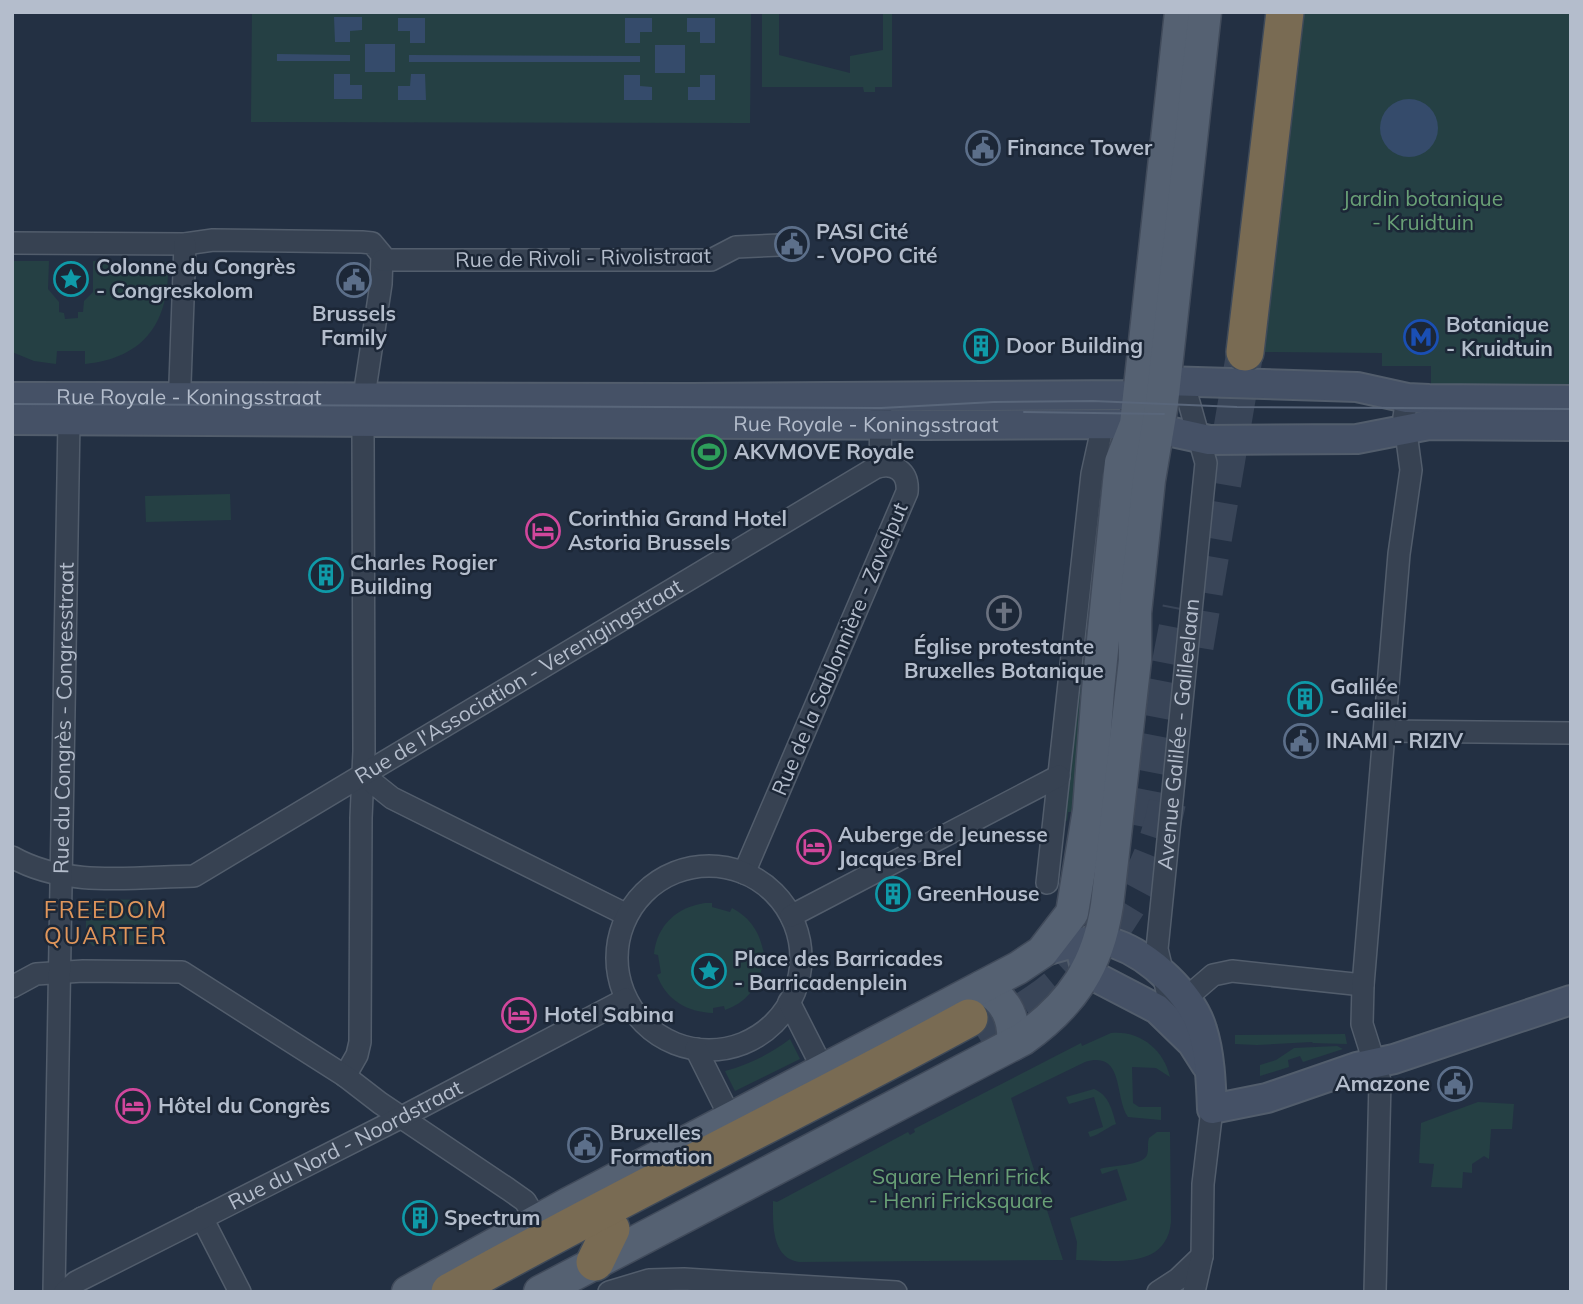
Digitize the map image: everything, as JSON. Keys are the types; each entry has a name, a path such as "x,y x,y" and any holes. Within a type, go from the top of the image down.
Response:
{"highway":[{"path":"1262,12 1236,352 1285,12"},
{"path":"473,1288 615,1215 866,1074 986,1022"},
{"path":"552,1213 615,1215"},
{"path":"602,1277 615,1215"},
{"path":"473,1288 501,1240"}],"main road":[{"path":"1162,384 1181,12"},
{"path":"408,1292 824,1070 986,1022 1045,1024 1059,1012 1073,993 1084,942 1089,810 1098,690 1121,462 1147,426 1162,384 1205,12"},
{"path":"540,1292 602,1277 986,1022 1018,968 1042,951 1084,942"}],"street":[{"path":"12,243 185,244 213,240 362,242 372,243 379,249 383,260 364,410 360,1042 357,1055 345,1076"},
{"path":"179,409 185,244"},
{"name":"Rue de Rivoli - Rivolistraat","path":"383,260 711,260 736,247 780,245"},
{"name":"Rue Royale - Koningsstraat","path":"12,420 69,409 881,411 1131,395 1162,384 1357,387 1407,398 1571,400"},
{"path":"1162,384 1198,437"},
{"name":"Rue Royale - Koningsstraat","path":"12,397 69,409"},
{"path":"1375,1292 1380,1080 1363,1024 1363,985 1399,554 1411,470 1404,417 1407,398"},
{"name":"Rue du Congrès - Congresstraat","path":"54,1292 69,409"},
{"name":"Rue Royale - Koningsstraat","path":"881,411 1100,432 1147,426 1209,440 1357,439 1429,425 1571,426"},
{"path":"880,466 881,411"},
{"path":"1047,883 1092,474 1100,432"},
{"name":"Avenue Galilée - Galileelaan","path":"1179,1029 1157,949 1206,463 1198,437"},
{"name":"Rue de l'Association - Verenigingstraat","path":"60,875 194,876 880,466"},
{"name":"Rue de la Sablonnière - Zavelput","path":"744,873 907,492 908,484 903,472 892,466 880,466"},
{"path":"1385,731 1571,733"},
{"path":"362,774 392,798 627,915"},
{"path":"791,916 1059,776"},
{"path":"12,857 26,865 60,875"},
{"path":"718,866 744,873 776,895 791,916 801,956 797,983 789,1002 772,1024 750,1040 724,1049 696,1049 667,1040 642,1022 626,999 619,978 617,952 627,915 653,884 677,871 690,867 718,866"},
{"path":"1084,942 1116,944 1142,957 1162,972 1185,999 1203,1031 1212,1109 1203,1184 1202,1256 1194,1292"},
{"path":"1084,942 1108,986 1157,1009 1192,1043 1209,1070"},
{"path":"1185,999 1213,975 1232,971 1363,985"},
{"path":"12,987 36,974 182,972 345,1076 525,1201 552,1213"},
{"name":"Rue du Nord - Noordstraat","path":"65,1292 76,1282 402,1117 626,999"},
{"path":"1212,1109 1267,1098 1571,1000"},
{"path":"789,1002 824,1070"},
{"path":"696,1049 731,1119"},
{"path":"202,1218 240,1292"},
{"path":"1158,1292 1178,1279 1202,1256"},
{"path":"602,1277 684,1279 725,1286 896,1292"}],"green space":[{"path":"252,12 751,12 750,123 251,122"},
{"path":"762,12 779,12 779,55 850,73 850,56 883,50 883,12 892,12 892,87 875,87 875,92 864,92 863,87 762,87"},
{"name":"Jardin botanique - Kruidtuin","path":"1297,12 1571,12 1571,385 1431,385 1431,366 1382,366 1382,353 1260,352"},
{"path":"12,261 49,261 48,289 59,302 59,312 64,313 65,319 78,318 78,312 83,312 84,301 93,292 93,261 168,262 168,283 159,318 139,344 124,354 85,364 85,351 57,351 56,364 34,361 12,352"},
{"path":"1104,480 1073,812 1068,812 1067,821 1065,820"},
{"path":"230,494 231,520 146,522 145,496"},
{"path":"94,899 149,900 154,907 151,945 93,946 86,939 86,904"},
{"path":"712,903 712,907 730,912 732,908 744,916 757,933 764,954 759,954 758,967 762,968 749,994 725,1010 724,1006 713,1008 713,1013 686,1007 672,998 657,975 661,973 658,955 654,954 659,934 670,919 677,913"},
{"name":"Square Henri Frick - Henri Fricksquare","path":"1111,1033 1140,1038 1149,1043 1162,1058 1170,1077 1156,1068 1132,1067 1133,1103 1139,1107 1161,1107 1161,1120 1128,1117 1112,1069 1107,1063 1098,1060 1085,1062 1011,1098 1063,1260 799,1262 783,1254 778,1247 773,1201 777,1202 908,1132 910,1135 915,1132 914,1129 1081,1043 1082,1046"},
{"path":"1345,1034 1347,1044 1235,1044 1235,1035"},
{"path":"790,1039 800,1059 735,1091 725,1071 759,1058"},
{"path":"1337,1046 1343,1049 1303,1062 1300,1056 1288,1060 1289,1067 1260,1076 1260,1065 1276,1060 1294,1048"},
{"path":"1094,1089 1106,1099 1116,1124 1090,1137 1088,1132 1103,1127 1094,1097 1069,1104 1066,1097"},
{"path":"1478,1102 1514,1104 1512,1129 1491,1129 1489,1159 1484,1156 1472,1164 1472,1173 1463,1172 1462,1188 1431,1187 1434,1164 1419,1163 1421,1123"},
{"path":"1157,1132 1170,1132 1171,1222 1167,1238 1159,1249 1148,1256 1121,1261 1076,1260 1077,1242 1070,1218 1127,1200 1117,1169 1102,1174 1100,1169 1144,1159 1148,1153 1149,1138"}],"water":[{"path":"334,17 362,17 362,30 350,31 350,42 335,42"},
{"path":"398,18 425,18 425,43 410,43 410,31 398,31"},
{"path":"625,18 652,18 652,32 640,32 640,43 625,43"},
{"path":"687,18 715,18 715,43 700,43 700,32 687,32"},
{"path":"365,44 395,44 395,72 365,72"},
{"path":"655,45 685,45 685,73 655,73"},
{"path":"277,54 350,55 350,61 277,61"},
{"path":"409,55 640,56 640,62 409,62"},
{"path":"334,74 350,74 350,85 362,85 362,99 334,99"},
{"path":"411,74 425,74 426,100 398,100 398,86 410,86"},
{"path":"624,75 640,75 640,86 652,87 652,100 624,100"},
{"path":"700,75 715,75 715,100 688,100 688,87 700,87"},
{"path":"1409,99 1420,101 1433,112 1438,128 1436,139 1425,152 1409,157 1398,155 1385,144 1380,128 1382,117 1393,104"}],"tunnel":[{"path":"1195,647 1245,352"},
{"path":"1139,826 1181,608"},
{"path":"979,1038 1047,995 1070,976 1110,931 1141,880 1163,823 1169,794"}],"tram line":[{"path":"12,404 881,408 994,402 1093,401 1237,407 1571,409"},
{"path":"1024,412 1164,414"}],"place":[{"name":"Finance Tower","path":"983,148"},
{"name":"PASI Cité - VOPO Cité","path":"792,244"},
{"name":"Colonne du Congrès - Congreskolom","path":"71,279"},
{"name":"Brussels Family","path":"354,280"},
{"name":"Botanique - Kruidtuin","path":"1421,337"},
{"name":"Door Building","path":"981,346"},
{"name":"AKVMOVE Royale","path":"709,452"},
{"name":"Corinthia Grand Hotel Astoria Brussels","path":"543,531"},
{"name":"Charles Rogier Building","path":"326,575"},
{"name":"Église protestante Bruxelles Botanique","path":"1004,613"},
{"name":"Galilée - Galilei","path":"1305,699"},
{"name":"INAMI - RIZIV","path":"1301,741"},
{"name":"Auberge de Jeunesse Jacques Brel","path":"814,847"},
{"name":"GreenHouse","path":"893,894"},
{"name":"Place des Barricades - Barricadenplein","path":"709,971"},
{"name":"Hotel Sabina","path":"519,1015"},
{"name":"Amazone","path":"1455,1084"},
{"name":"Hôtel du Congrès","path":"133,1106"},
{"name":"Bruxelles Formation","path":"585,1145"},
{"name":"Spectrum","path":"420,1218"}],"district":[{"name":"FREEDOM QUARTER","path":"106,923"}]}
